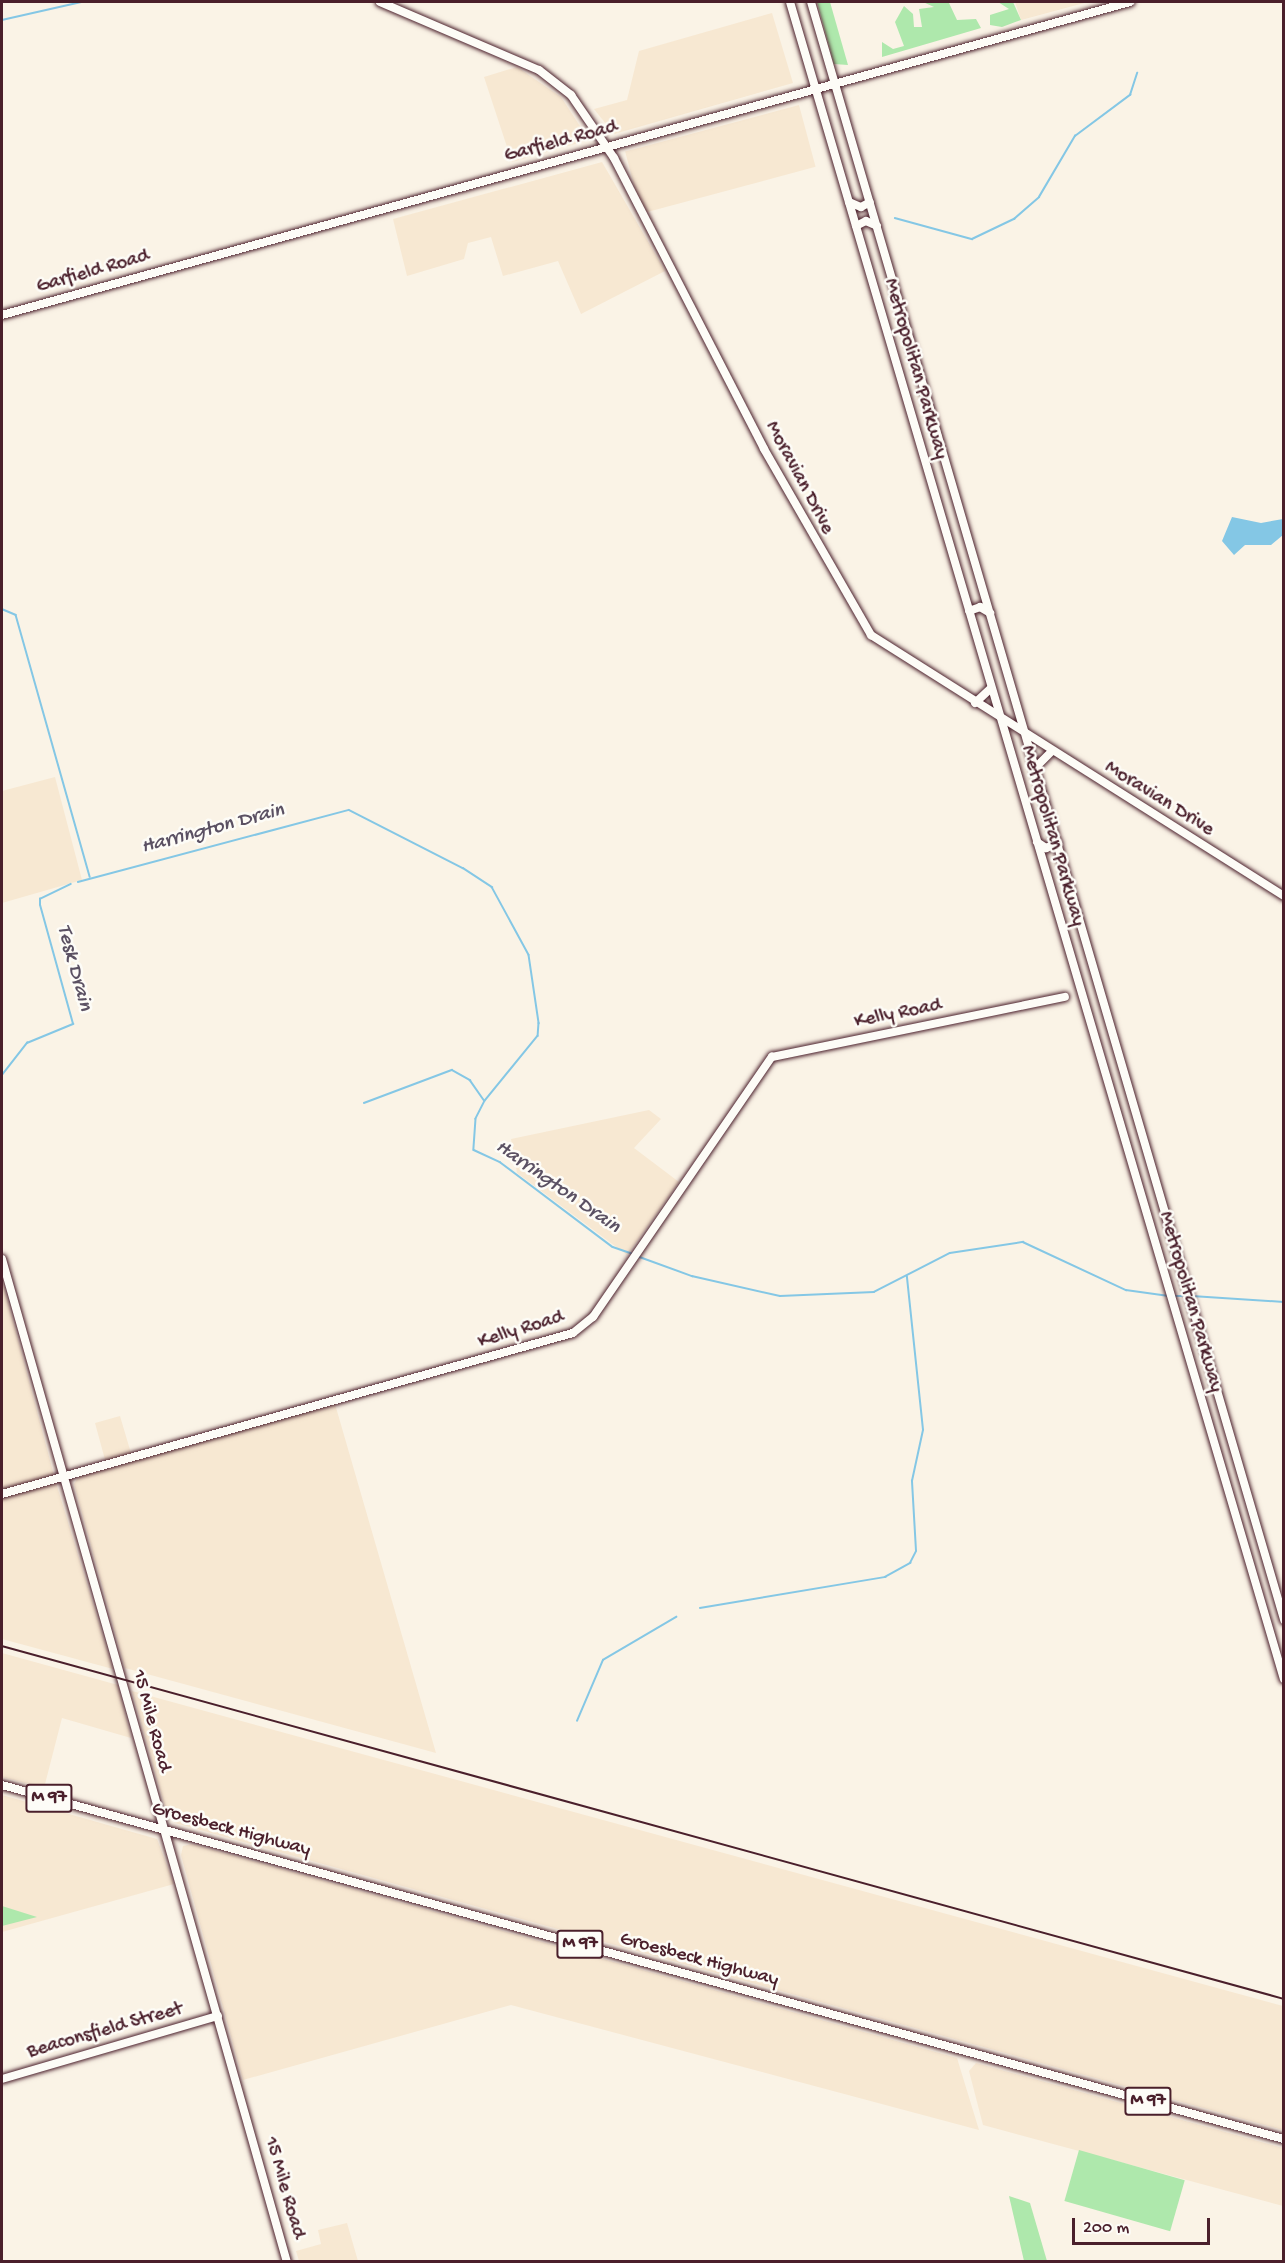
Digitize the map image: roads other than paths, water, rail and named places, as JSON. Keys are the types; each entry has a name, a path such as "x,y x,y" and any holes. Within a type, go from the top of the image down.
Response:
{"main road":[{"name":"Metropolitan Parkway","path":"790,2 1284,1679"},
{"path":"806,2 825,47"},
{"name":"Metropolitan Parkway","path":"811,2 1284,1620"},
{"path":"849,202 861,207 870,202"},
{"path":"856,226 866,221 877,226"},
{"path":"969,611 980,607 990,613"},
{"path":"975,703 991,688"},
{"path":"1035,768 1052,751"},
{"path":"1036,842 1046,848 1058,843"},
{"path":"1214,1443 1222,1438 1232,1443"},
{"name":"Groesbeck Highway","path":"2,1785 1284,2139"}],"street":[{"name":"Moravian Drive","path":"380,2 548,75 571,95 607,147 856,616 883,645 1284,896"},
{"name":"Garfield Road","path":"2,315 1130,2"},
{"name":"Kelly Road","path":"2,1494 561,1337 593,1317 772,1057 1065,997"},
{"name":"15 Mile Road","path":"2,1259 287,2262"},
{"name":"Beaconsfield Street","path":"2,2079 218,2016"}],"water":[{"path":"1232,517 1261,523 1283,519 1283,535 1271,545 1245,545 1234,555 1222,541"}],"waterway":[{"path":"2,20 81,2"},
{"path":"895,218 972,239 1014,219 1039,197 1075,136 1130,95 1137,73"},
{"name":"Harrington Drain","path":"2,609 16,615 90,877"},
{"name":"Harrington Drain","path":"78,882 349,810 463,868 492,887 529,955 539,1023 538,1036 485,1101 476,1119 474,1150 500,1162 613,1247 633,1254"},
{"name":"Tesk Drain","path":"2,1075 27,1043 73,1024 40,905 40,899 71,884"},
{"path":"364,1103 452,1070 470,1080 484,1100"},
{"name":"Harrington Drain","path":"637,1256 692,1276 780,1296 874,1292 950,1253 1023,1242 1126,1290 1169,1296"},
{"path":"700,1608 885,1577 910,1563 916,1551 912,1481 923,1430 907,1277"},
{"name":"Harrington Drain","path":"1174,1296 1187,1296"},
{"name":"Harrington Drain","path":"1192,1296 1284,1302"},
{"path":"577,1721 603,1660 676,1617"}],"railway":[{"path":"2,1646 1284,1999"}]}
